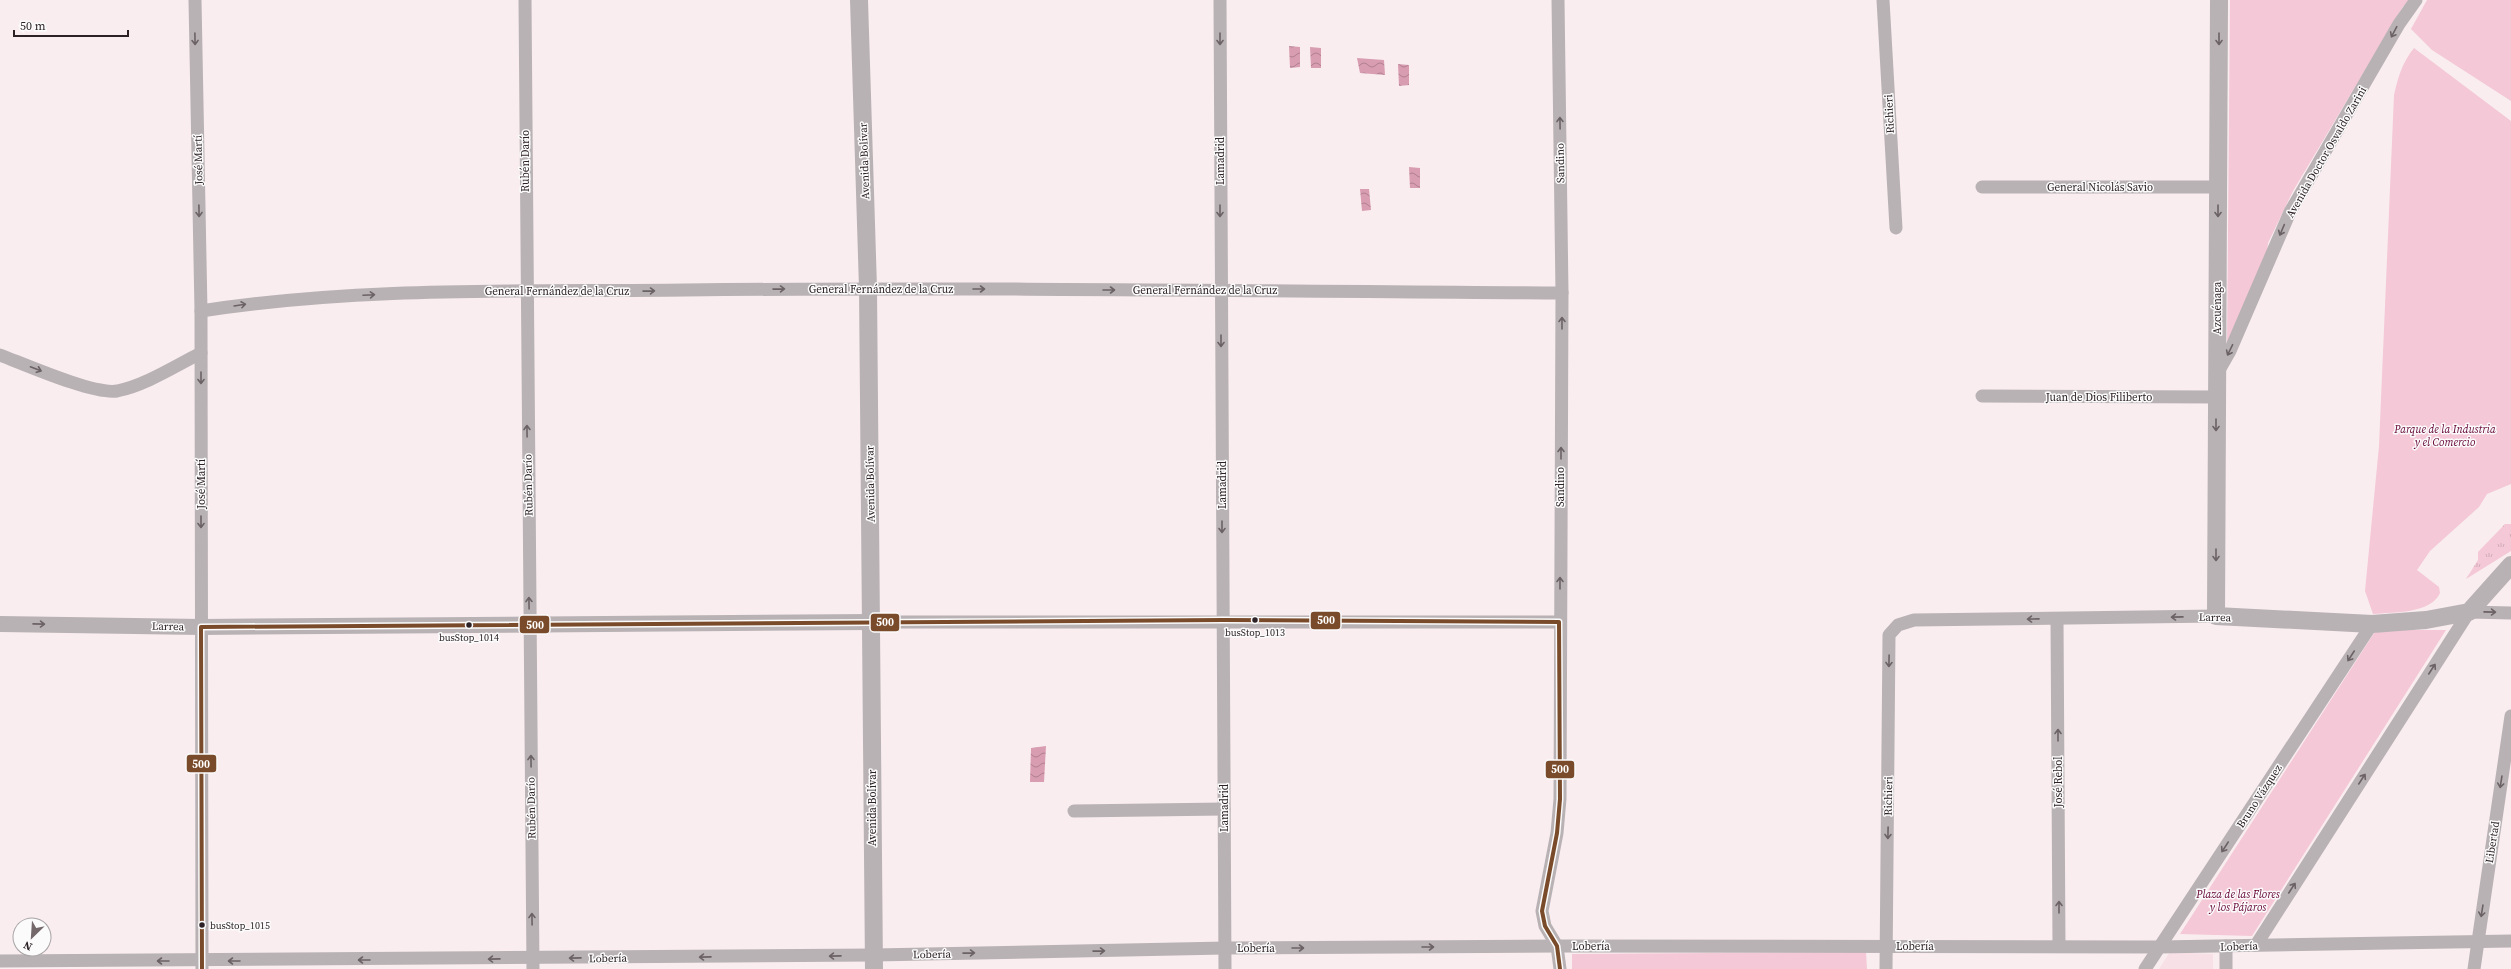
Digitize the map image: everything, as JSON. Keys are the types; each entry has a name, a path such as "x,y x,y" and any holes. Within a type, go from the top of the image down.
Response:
{"main road":[{"name":"Avenida Bolívar","path":"859,0 868,288 874,962"},
{"name":"Azcuénaga","path":"2216,616 2219,0"},
{"path":"2469,612 2511,565"},
{"name":"Larrea","path":"2216,616 2372,624 2426,620 2469,612"}],"street":[{"name":"José Martí","path":"194,0 201,311 202,965"},
{"name":"Rubén Darío","path":"525,0 526,292 533,964"},
{"name":"Lamadrid","path":"1220,0 1220,290 1225,969"},
{"name":"Sandino","path":"1558,0 1562,293 1559,622 1560,799 1557,833 1542,911 1545,926 1557,946 1560,969"},
{"name":"Richieri","path":"1883,0 1896,228"},
{"name":"Avenida Doctor Osvaldo Zarini","path":"2216,375 2230,351 2290,212 2399,24 2416,0"},
{"name":"General Nicolás Savio","path":"1982,187 2218,187"},
{"name":"General Fernández de la Cruz","path":"201,311 266,301 437,292 868,288 1562,293"},
{"path":"0,355 87,387 116,391 148,380 201,353"},
{"name":"Juan de Dios Filiberto","path":"1982,396 2216,397"},
{"path":"2256,945 2469,612 2511,613"},
{"name":"Larrea","path":"1898,625 1914,620 2216,616"},
{"name":"José Rebol","path":"2057,619 2059,946"},
{"name":"Larrea","path":"0,624 201,627 1223,620 1559,622"},
{"name":"Bruno Vázquez","path":"2145,969 2372,624"},
{"name":"Richieri","path":"1886,969 1889,635 1898,625"},
{"name":"Libertad","path":"2474,969 2511,716"},
{"path":"1074,811 1224,809"},
{"name":"Lobería","path":"0,961 202,965 874,962 1225,948 1557,946 2159,947 2511,941"},
{"path":"2226,946 2226,969"}],"shaded area":[{"path":"2170,952 2213,954 2213,969 2159,969"}],"green space":[{"path":"2230,0 2409,0 2402,8 2293,191 2268,243 2266,262 2227,347"},
{"path":"2427,0 2511,0 2511,101 2432,50 2411,29"},
{"name":"Parque de la Industria y el Comercio","path":"2414,48 2511,121 2511,484 2487,494 2479,507 2430,551 2417,570 2439,587 2440,593 2435,600 2429,605 2411,611 2373,614 2365,591 2379,446 2394,95 2401,70 2406,59"},
{"path":"2505,524 2511,524 2511,551 2466,579 2478,560 2478,552"},
{"name":"Plaza de las Flores y los Pájaros","path":"2376,630 2446,630 2252,936 2180,934"},
{"path":"1866,952 1867,969 1572,969 1572,954"}],"water":[{"path":"1289,46 1300,47 1300,67 1290,68"},
{"path":"1310,47 1321,48 1321,68 1311,68"},
{"path":"1357,58 1384,60 1385,75 1360,73"},
{"path":"1398,64 1409,65 1409,85 1399,86"},
{"path":"1409,167 1420,168 1420,188 1410,188"},
{"path":"1360,189 1369,189 1371,210 1362,211"},
{"path":"1046,746 1044,782 1030,782 1031,748"}],"transit line":[{"name":"500","path":"202,969 201,627 1223,620 1559,622 1560,799 1557,833 1542,911 1545,926 1557,946 1560,969"}],"place":[{"name":"busStop_1013","path":"1255,620"},
{"name":"busStop_1014","path":"469,625"},
{"name":"busStop_1015","path":"202,925"}]}
